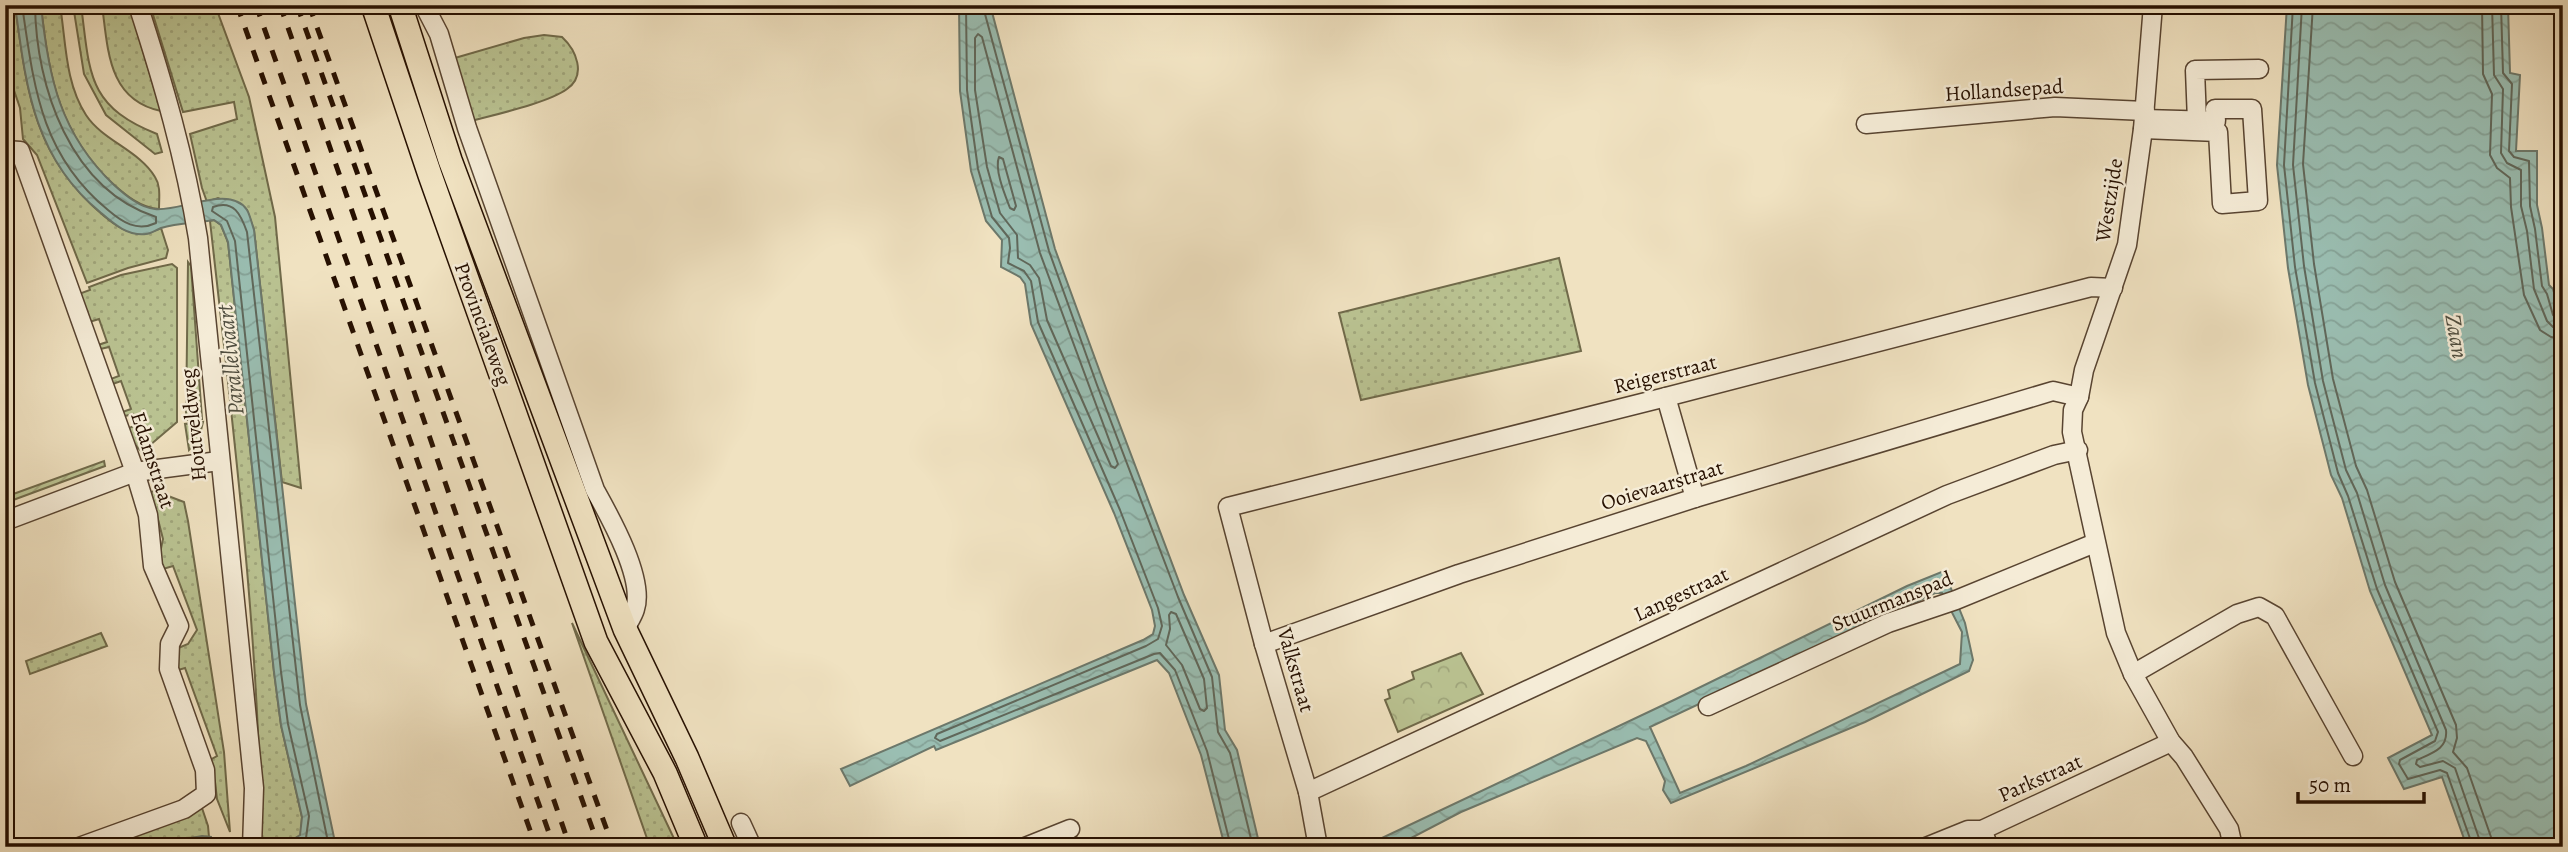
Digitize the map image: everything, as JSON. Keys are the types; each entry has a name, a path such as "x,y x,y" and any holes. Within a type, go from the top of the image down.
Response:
{"main road":[{"name":"Provincialeweg","path":"373,5 430,175 596,642 665,773 696,847"},
{"name":"Provincialeweg","path":"400,5 455,173 625,629 687,758 725,847"},
{"path":"596,642 625,629"}],"street":[{"name":"Houtveldweg","path":"138,5 169,101 190,187 198,238 254,788 252,847"},
{"path":"424,5 439,34 467,128 595,490 635,580 636,608 625,629"},
{"name":"Westzijde","path":"2154,5 2144,120 2127,245 2092,344 2079,397 2084,411 2084,432 2078,450 2095,543 2116,633 2133,674 2171,742 2184,757 2229,829 2232,847"},
{"path":"2197,121 2195,70 2259,69"},
{"name":"Hollandsepad","path":"1866,124 2055,107 2144,120"},
{"path":"2215,109 2252,109 2258,201 2222,204 2218,132 2182,132 2144,120 2216,121 2215,109"},
{"name":"Edamstraat","path":"8,150 20,151 135,472 148,515 153,566 178,626 170,644 169,669 205,770 206,794 184,809 79,847"},
{"name":"Reigerstraat","path":"1228,507 2091,287 2113,288"},
{"name":"Ooievaarstraat","path":"1264,644 1459,574 1695,498 2053,391 2079,397"},
{"path":"1666,397 1695,498"},
{"name":"Langestraat","path":"1308,792 1947,495 2015,468 2078,450"},
{"path":"5,521 135,472 219,461"},
{"name":"Valkstraat","path":"1228,507 1264,644 1308,792 1318,847"},
{"name":"Stuurmanspad","path":"1708,706 1888,623 1951,602 2095,543"},
{"path":"2133,674 2237,614 2259,607 2275,616 2353,756"},
{"name":"Parkstraat","path":"1926,847 1968,830 1985,838 2171,742"},
{"path":"741,823 752,847"},
{"path":"1025,847 1070,829"}],"green space":[{"path":"5,5 15,5 24,66 37,121 62,170 80,194 124,230 145,233 161,228 168,250 166,258 87,283 37,155 23,139 20,108 5,64"},
{"path":"41,5 60,5 67,62 79,103 93,124 140,160 155,177 159,192 159,209 140,203 122,192 94,164 80,144 59,101 48,55"},
{"path":"73,5 81,5 90,68 104,99 134,123 157,134 162,152 155,154 106,115 84,74"},
{"path":"102,5 129,5 161,111 143,105 130,96 121,84 109,55"},
{"path":"150,5 215,5 249,97 275,217 301,488 282,482 254,230 247,210 218,198 207,202 190,134 237,119 234,102 183,112"},
{"path":"544,35 562,37 572,49 578,70 573,83 547,99 468,122 448,60 524,38"},
{"path":"214,220 221,225 228,242 274,672 281,725 302,817 301,835 281,847 261,847 256,691 236,455 210,221"},
{"path":"1559,258 1581,351 1361,400 1339,313"},
{"path":"188,262 191,266 202,419 186,420"},
{"path":"172,264 177,268 177,422 142,452 126,429 137,425 133,414 121,417 120,413 131,409 121,381 110,385 108,380 119,376 109,347 96,350 95,346 107,342 99,319 86,323 76,295 121,275"},
{"path":"203,422 199,438 189,450 185,424"},
{"path":"104,461 105,466 5,503 5,497"},
{"path":"155,491 184,502 224,752 230,832 217,799 208,761 217,756 185,668 175,671 176,649 188,644 197,630 173,566 163,569 160,553 163,539 151,492"},
{"path":"572,623 678,847 650,847"},
{"path":"101,633 107,646 30,674 26,661"},
{"path":"1461,653 1483,694 1398,732 1385,700 1390,698 1388,690 1414,679 1412,672"},
{"path":"202,808 209,837 185,838 143,847 93,847"}],"water":[{"path":"15,5 41,5 48,56 60,103 81,145 114,185 133,200 149,208 165,209 229,199 239,203 249,214 254,230 306,704 336,847 281,847 300,835 302,817 281,725 274,672 228,242 221,225 214,220 167,226 148,234 127,231 110,221 78,191 60,168 36,118"},
{"path":"959,5 992,5 1055,249 1184,595 1219,675 1225,730 1237,750 1260,847 1225,847 1201,755 1169,673 1157,660 936,750 934,746 850,786 841,769 1143,640 1153,634 1155,626 1152,610 1114,513 1031,324 1025,284 1020,277 1001,267 1002,240 986,221 971,171 960,91"},
{"name":"Zaan","path":"2287,5 2508,5 2510,73 2520,75 2516,151 2537,151 2537,205 2549,285 2553,289 2563,324 2563,847 2467,847 2442,777 2404,789 2388,758 2432,735 2370,591 2342,498 2331,475 2308,385 2288,268 2277,165"},
{"path":"1944,571 1965,623 1973,660 1969,671 1865,722 1671,803 1663,790 1665,781 1646,741 1637,738 1461,812 1394,847 1363,847 1676,699 1907,586","holes":["1935,593 1942,593 1962,632 1960,664 1746,766 1680,793 1650,727"]},
{"path":"202,836 211,837 214,847 143,847"}],"railway":[{"path":"237,5 536,847"},
{"path":"256,5 554,847"},
{"path":"280,5 570,847"},
{"path":"297,5 599,847"},
{"path":"309,5 613,847"}],"water label":[{"name":"Parallelvaart","path":"230,360"}]}
